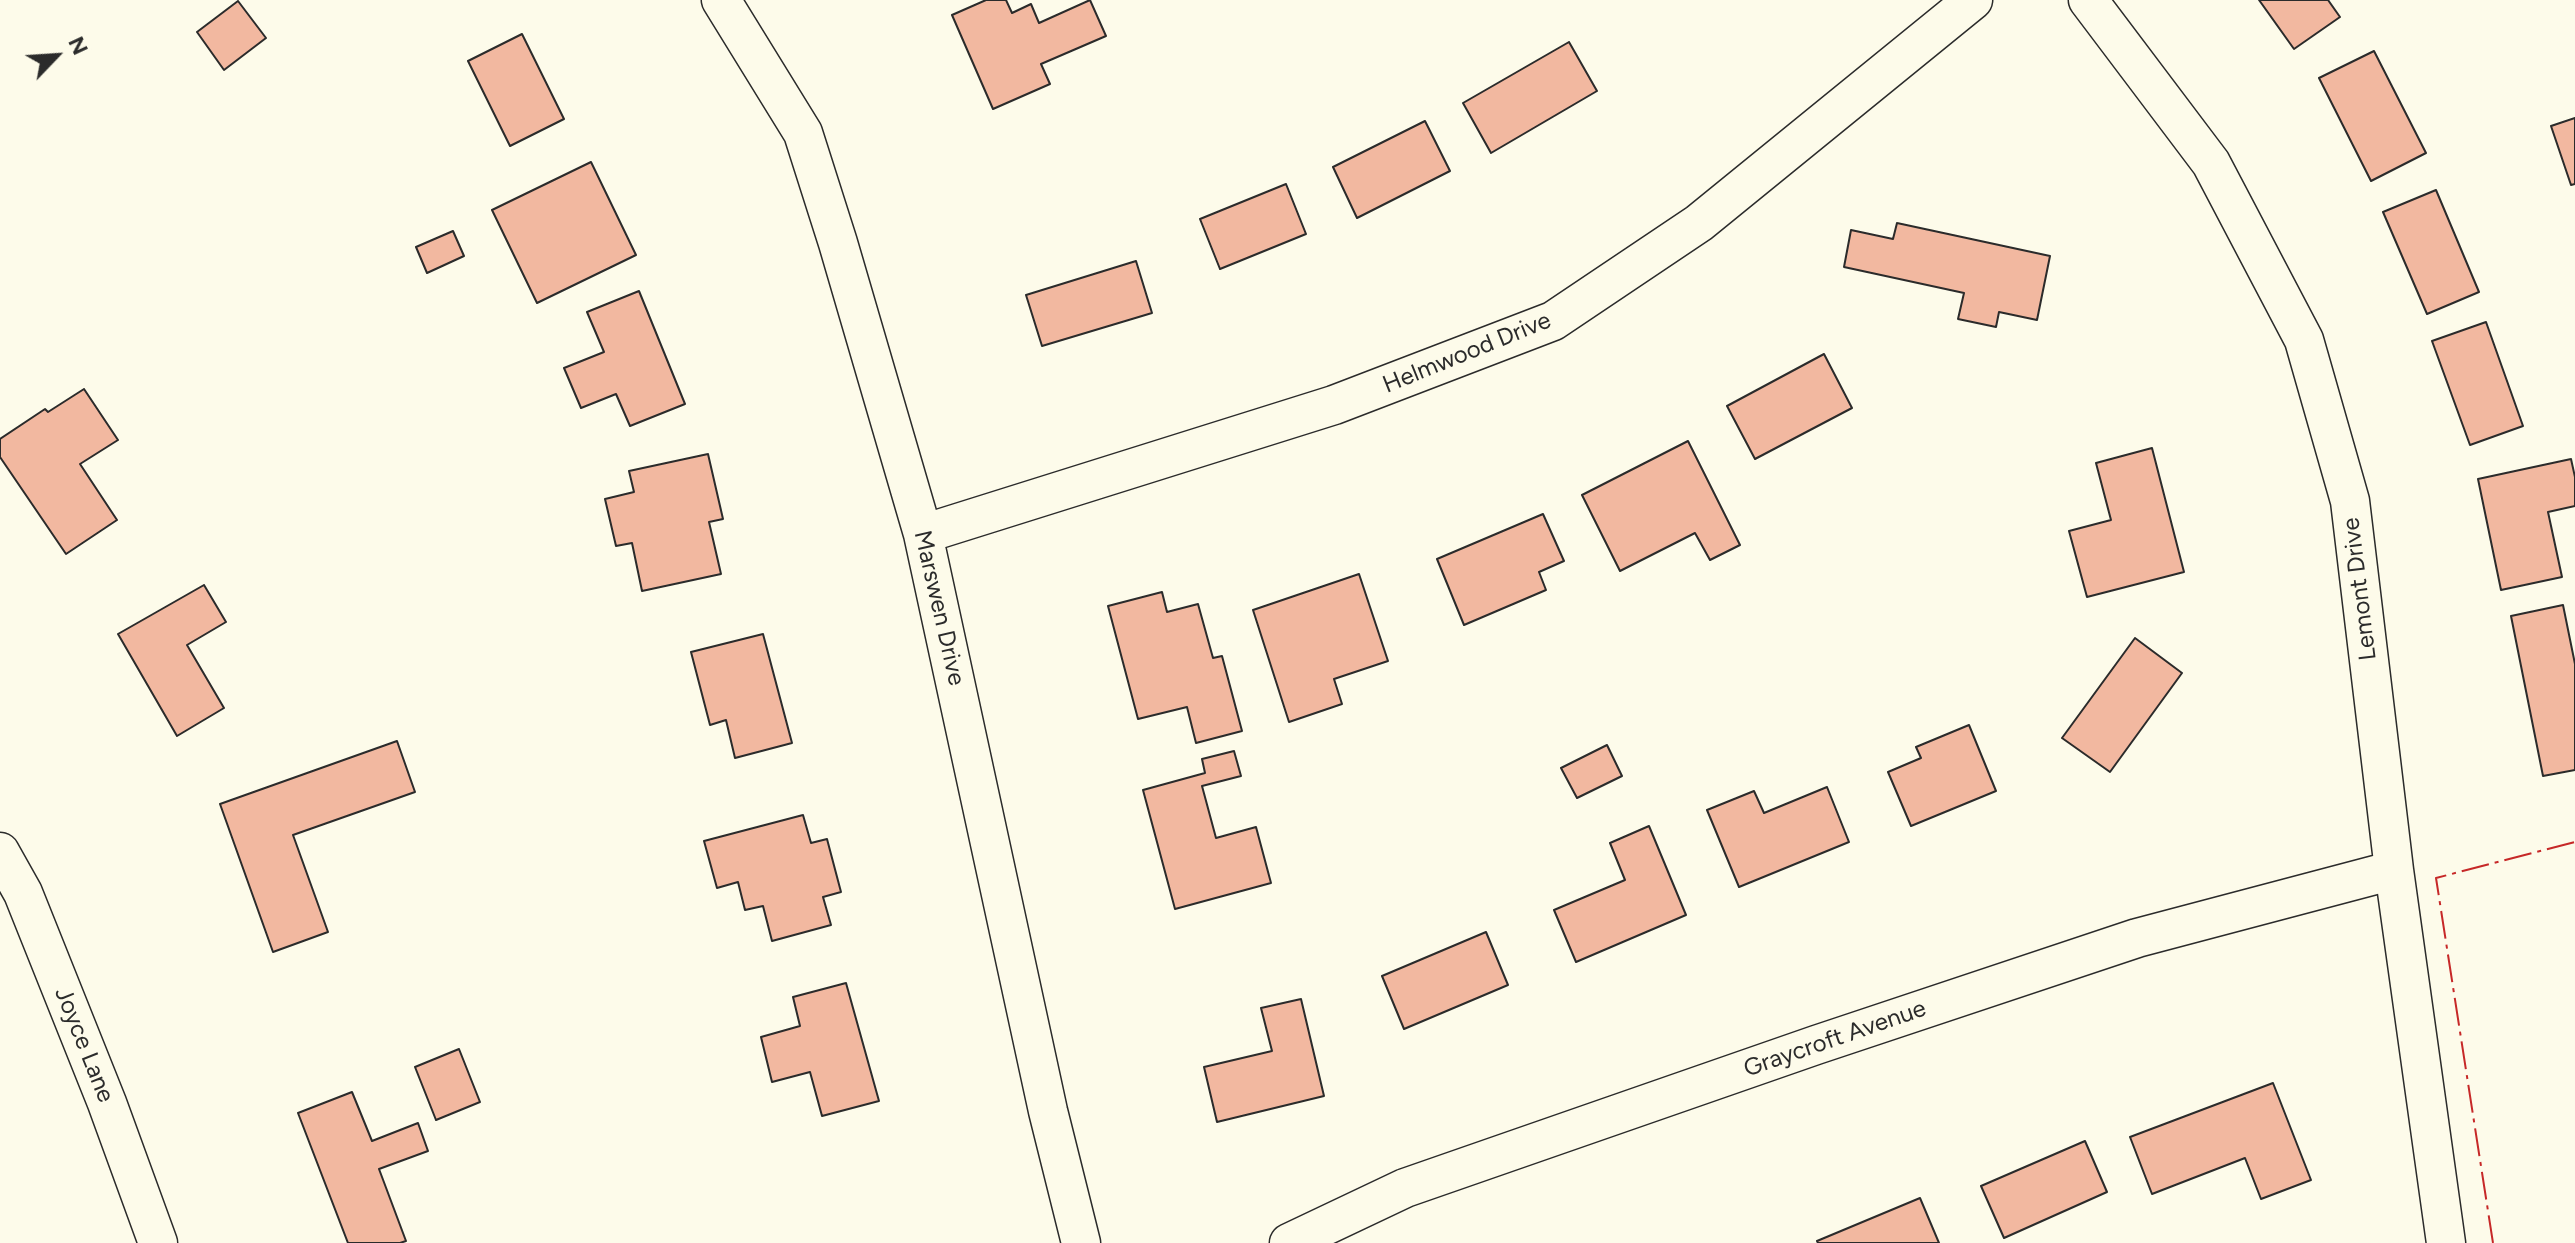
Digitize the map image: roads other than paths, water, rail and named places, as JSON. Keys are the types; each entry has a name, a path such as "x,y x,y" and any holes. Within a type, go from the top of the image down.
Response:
{"street":[{"name":"Marswen Drive","path":"721,0 803,133 923,534 1048,1111 1081,1243"},
{"name":"Helmwood Drive","path":"923,534 1334,405 1553,321 1699,223 1973,0"},
{"name":"Lemont Drive","path":"2088,0 2211,163 2304,340 2350,501 2394,870 2446,1243"},
{"name":"Joyce Lane","path":"0,852 28,907 107,1103 158,1243"},
{"name":"Graycroft Avenue","path":"1289,1243 1405,1188 1816,1045 2137,938 2394,870"}]}
